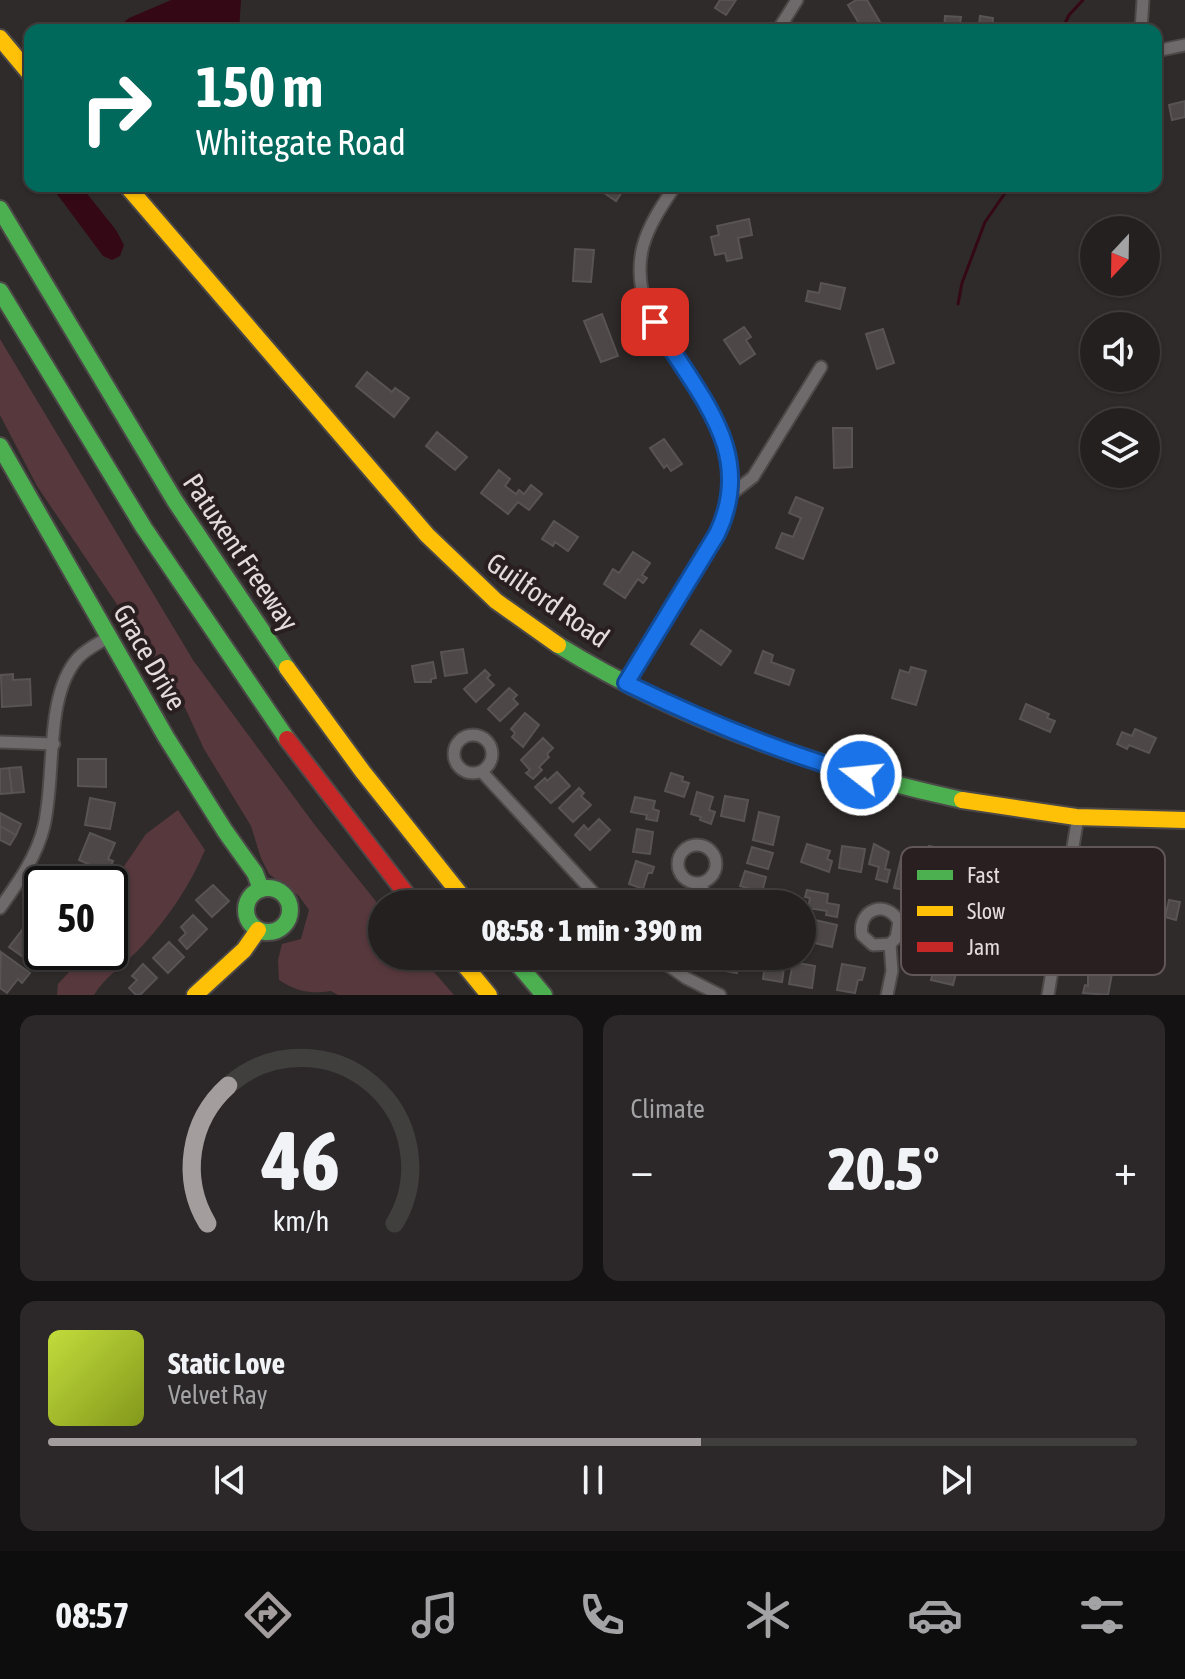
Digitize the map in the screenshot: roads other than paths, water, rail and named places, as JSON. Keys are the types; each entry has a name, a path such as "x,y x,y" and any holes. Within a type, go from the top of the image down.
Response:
{"main road":[{"path":"0,38 24,67"},
{"name":"Guilford Road","path":"132,192 453,562 478,586 531,627 589,664 733,732 812,761 876,779 969,799 1078,817 1185,820"},
{"name":"Patuxent Freeway","path":"0,209 113,401 203,545 329,726 457,890"},
{"path":"0,291 121,494 212,633 330,798 403,890"},
{"name":"Grace Drive","path":"0,446 109,637 216,817 255,873 261,889"},
{"path":"261,889 283,893 288,899 291,913 281,929 268,933 258,930 249,922 246,906 249,899 261,889"},
{"path":"195,995 244,950 258,930"},
{"path":"468,970 489,995"},
{"path":"523,970 544,995"}],"street":[{"path":"782,24 797,0"},
{"path":"1141,24 1143,0"},
{"path":"1162,50 1185,45"},
{"path":"626,683 717,534 726,515 730,495 731,475 722,433 655,322 641,280 643,245 671,192"},
{"path":"730,495 753,477 821,367"},
{"path":"0,908 27,869 44,830 57,697 66,674 80,656 109,637"},
{"path":"0,742 54,744"},
{"path":"482,772 591,890"},
{"path":"1073,847 1078,817"},
{"path":"702,883 703,890"},
{"path":"887,995 892,971 890,944"},
{"path":"682,970 694,983 720,995"},
{"path":"1048,995 1051,975"}],"waterway":[{"path":"1065,24 1083,0"},
{"path":"958,304 962,283 985,222 1006,192"}]}
